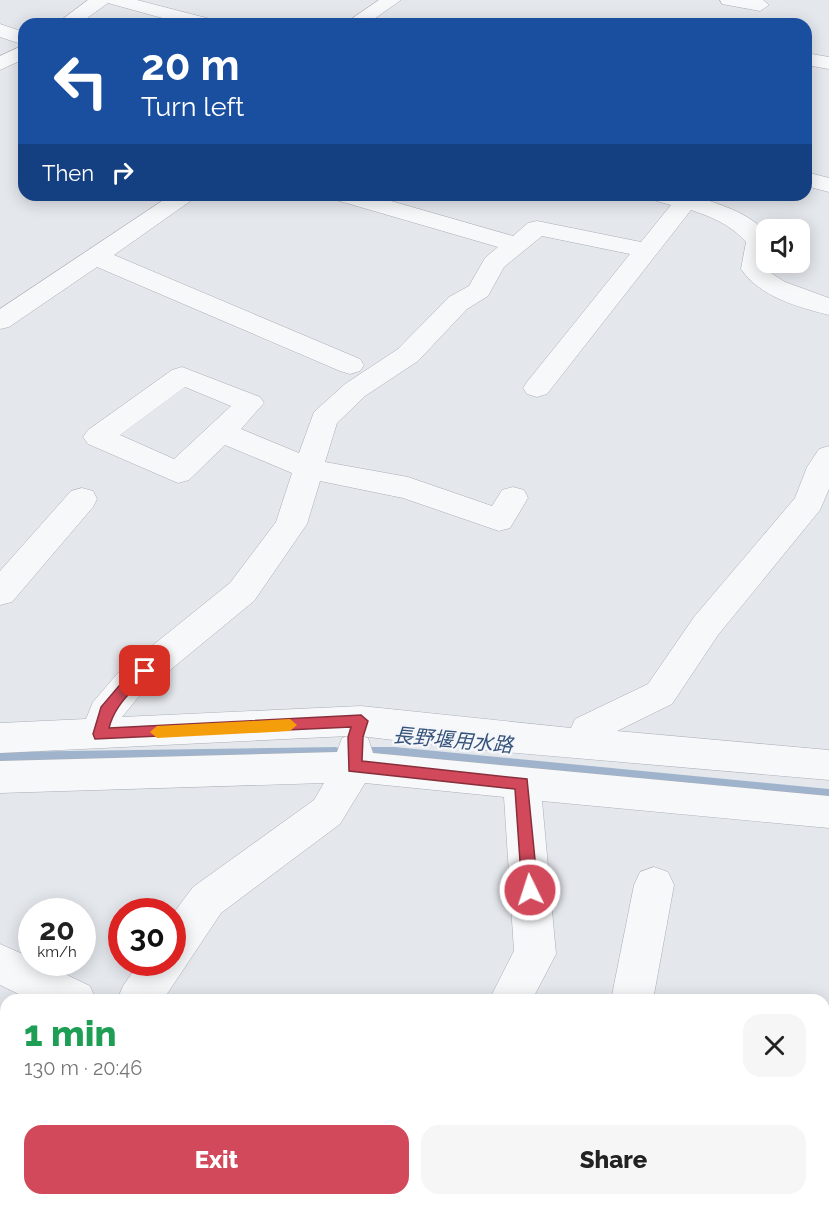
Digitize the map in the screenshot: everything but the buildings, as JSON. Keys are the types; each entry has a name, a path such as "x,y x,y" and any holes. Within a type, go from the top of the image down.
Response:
{"street":[{"path":"74,18 100,0"},
{"path":"116,0 184,18"},
{"path":"364,18 392,0"},
{"path":"729,0 763,3 754,18"},
{"path":"0,30 18,37"},
{"path":"0,63 18,54"},
{"path":"812,60 829,63"},
{"path":"812,181 829,185"},
{"path":"0,321 178,201"},
{"path":"365,201 515,244"},
{"path":"537,388 685,201"},
{"path":"694,201 732,217 749,228 758,241 753,266 758,276 774,287 829,307"},
{"path":"100,734 106,712 129,684 242,592 291,524 324,419 355,390 408,355 458,303 479,291 494,263 515,244 537,228 646,250"},
{"path":"96,257 350,365"},
{"path":"182,376 250,403 221,432 178,473 98,437 182,376"},
{"path":"221,432 310,469 408,488 499,520 513,498"},
{"path":"583,743 588,729 660,694 706,626 809,502 822,467 829,456"},
{"path":"0,593 82,499"},
{"path":"0,738 100,734 356,747 522,783 829,812"},
{"path":"0,777 356,747 583,743 829,765"},
{"path":"186,930 207,900 327,812 356,747"},
{"path":"513,994 535,954 522,783"},
{"path":"633,994 654,885"},
{"path":"0,964 62,994"},
{"path":"142,994 155,976"}],"waterway":[{"name":"長野堰用水路","path":"0,757 336,752"},
{"name":"長野堰用水路","path":"360,752 394,752 829,794"}],"slow traffic":[{"path":"157,732 290,725"}],"route":[{"path":"145,671 129,684 106,712 100,734 361,721 356,737 355,767 522,783 530,890"}]}
